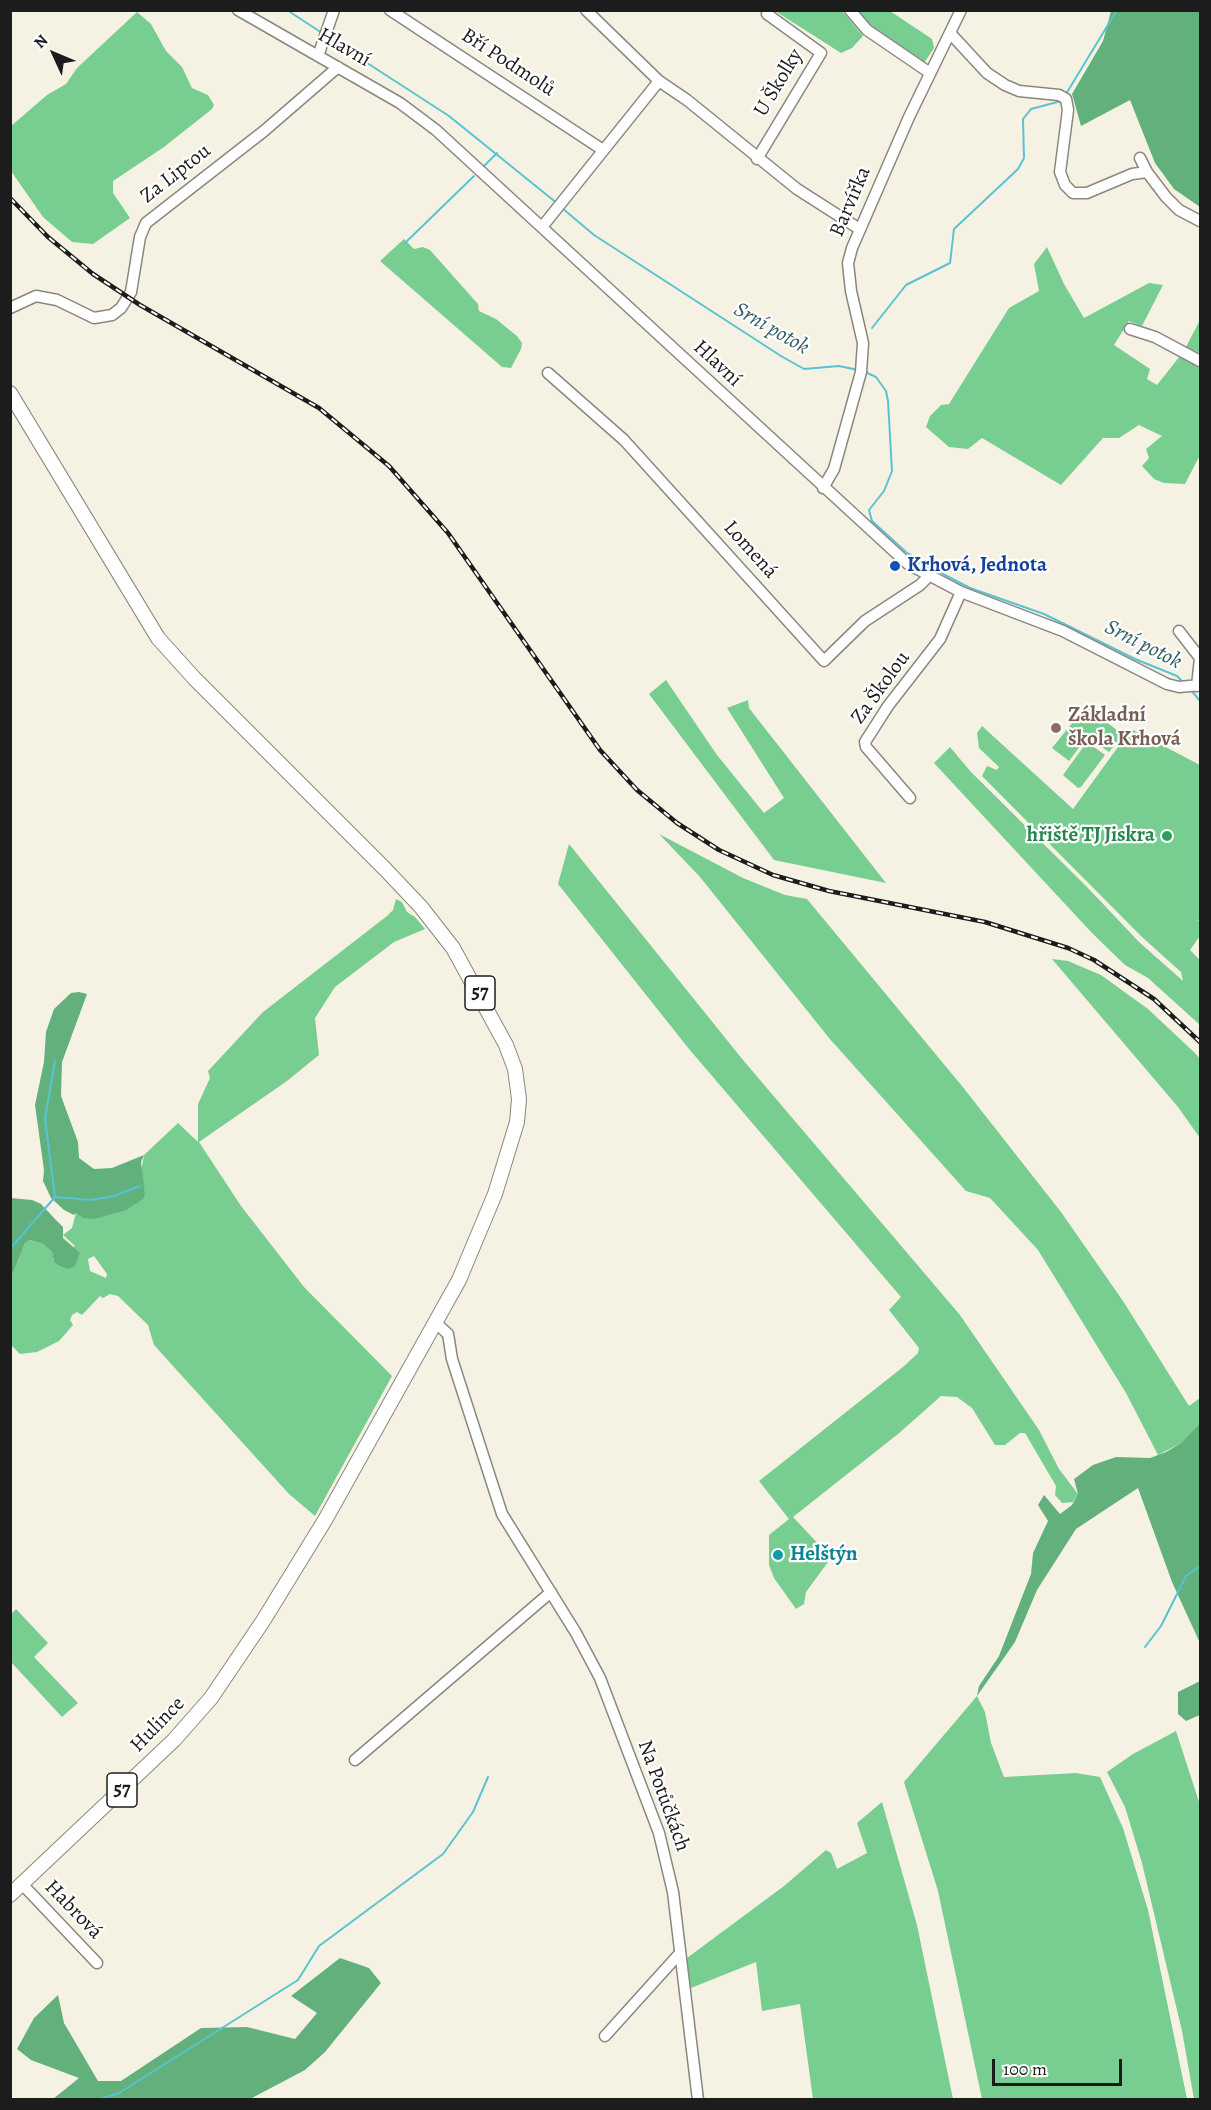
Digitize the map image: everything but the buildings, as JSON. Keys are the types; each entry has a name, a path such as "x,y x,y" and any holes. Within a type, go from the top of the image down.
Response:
{"main road":[{"name":"57","path":"10,393 158,638 194,678 421,907 453,948 488,1008 506,1045 518,1079 517,1122 484,1225 436,1323"},
{"name":"Hulince","path":"10,1894 174,1740 226,1678 304,1555 436,1323"}],"street":[{"name":"Hlavní","path":"238,10 400,103 426,121 896,555 928,577 1055,628 1161,681 1179,687 1197,686"},
{"path":"318,56 334,10"},
{"name":"Bří Podmolů","path":"390,10 603,150"},
{"path":"586,10 659,81 687,100 757,159 797,189 858,228"},
{"path":"850,10 867,30 930,73"},
{"name":"Barvířka","path":"823,488 834,469 861,368 863,343 851,291 848,263 858,228 961,10"},
{"name":"U Školky","path":"757,159 821,53 767,14"},
{"path":"950,33 995,79 1019,92 1059,95 1066,99 1068,110 1060,171 1069,190 1087,193 1132,174 1147,172"},
{"name":"Za Liptou","path":"10,308 36,296 57,300 94,318 112,315 121,308 132,292 140,237 146,223 264,131 338,67"},
{"path":"542,227 659,81"},
{"path":"1140,158 1147,172 1179,210 1200,221"},
{"path":"1130,329 1155,336 1200,361"},
{"name":"Lomená","path":"548,373 624,440 824,661 865,621 920,585 928,577"},
{"name":"Za Školou","path":"910,798 866,747 866,742 888,706 940,639 961,592"},
{"path":"1179,631 1198,655 1197,686"},
{"name":"Na Potůčkách","path":"436,1323 448,1334 452,1359 502,1514 551,1592 600,1678 660,1833 673,1892 698,2100"},
{"path":"355,1760 551,1592"},
{"name":"Habrová","path":"22,1884 97,1963"},
{"path":"605,2036 680,1953"}],"green space":[{"path":"775,11 842,11 863,36 852,48 841,53"},
{"path":"856,11 890,11 932,39 934,48 924,63 879,32"},
{"path":"1111,11 1200,11 1200,207 1174,189 1155,163 1130,100 1081,126 1072,94 1103,41"},
{"path":"137,12 151,24 166,51 182,67 192,88 208,95 214,105 164,147 113,181 113,193 130,218 93,244 72,242 43,217 11,171 11,126 47,95 66,84 77,68"},
{"path":"404,239 414,249 423,247 430,250 478,304 479,311 496,319 517,336 522,343 521,349 511,368 502,367 380,261"},
{"path":"1047,247 1064,284 1084,318 1149,283 1163,285 1142,326 1129,321 1114,345 1150,369 1147,379 1157,385 1180,356 1200,368 1200,455 1185,484 1164,483 1154,479 1142,466 1149,458 1146,449 1162,436 1139,425 1119,438 1103,438 1061,485 982,438 968,449 949,447 926,427 930,416 941,405 949,404 1009,308 1039,291 1034,264"},
{"path":"1200,320 1200,353 1186,347"},
{"path":"666,680 717,755 764,813 784,798 727,708 748,700 749,708 886,883 774,860 649,694"},
{"path":"1086,706 1123,735 1109,752 1087,737 1069,761 1052,748"},
{"path":"982,726 1073,809 1131,729 1200,765 1200,921 1197,919 1200,923 1200,936 1190,950 1200,960 1200,1025 1148,978 1125,965 1092,933 934,763 950,747 971,772 1139,942 1183,981 1181,972 1142,937 982,776 987,766 997,770 999,767 979,748 977,733"},
{"path":"1087,742 1105,755 1078,788 1063,775"},
{"path":"659,834 743,878 785,895 807,899 962,1086 1061,1212 1123,1301 1189,1406 1200,1398 1200,1423 1181,1443 1158,1455 1126,1393 1038,1250 990,1198 966,1191 829,1038 700,877"},
{"path":"569,844 743,1060 960,1315 1039,1430 1059,1469 1078,1494 1073,1502 1062,1503 1055,1495 1056,1486 1025,1433 1020,1433 1005,1445 995,1445 972,1408 957,1397 941,1396 898,1434 793,1517 824,1550 828,1562 806,1592 804,1604 796,1609 774,1578 769,1565 769,1535 789,1519 759,1481 903,1367 918,1353 919,1348 889,1310 901,1297 689,1049 558,884"},
{"path":"396,899 402,902 407,912 415,917 425,929 394,942 335,987 315,1018 319,1055 287,1081 199,1142 241,1206 304,1287 392,1376 315,1516 289,1494 154,1345 148,1325 118,1296 110,1294 103,1298 100,1296 82,1315 77,1312 72,1315 70,1320 73,1325 59,1341 37,1352 20,1354 11,1345 11,1278 25,1243 30,1240 43,1244 52,1252 54,1262 75,1246 63,1235 72,1228 76,1213 145,1194 141,1172 144,1155 178,1123 198,1142 198,1104 210,1078 208,1071 263,1012 393,910","holes":["94,1256 107,1274 106,1278 90,1271 88,1259"]},
{"path":"1052,959 1068,961 1101,975 1148,1009 1200,1059 1200,1138 1178,1107"},
{"path":"71,993 87,994 62,1062 61,1096 78,1142 79,1158 94,1169 112,1168 144,1155 141,1162 145,1194 143,1199 126,1210 94,1219 83,1218 76,1213 74,1215 64,1210 51,1198 43,1181 44,1170 35,1105 44,1062 46,1032 54,1009"},
{"path":"11,1198 32,1200 41,1204 63,1227 63,1238 80,1253 75,1266 69,1269 60,1266 54,1262 52,1252 43,1244 30,1240 25,1243 11,1278"},
{"path":"1200,1423 1200,1643 1172,1582 1138,1488 1076,1529 1037,1590 1015,1642 977,1696 979,1686 999,1656 1031,1574 1033,1553 1048,1521 1038,1505 1044,1495 1060,1514 1072,1505 1078,1494 1074,1479 1093,1465 1116,1457 1150,1458 1166,1452 1181,1443"},
{"path":"16,1609 48,1643 34,1657 78,1703 62,1717 11,1662 11,1614"},
{"path":"1200,1681 1200,1715 1186,1721 1178,1714 1178,1692"},
{"path":"977,1696 985,1712 991,1743 1004,1777 1076,1773 1100,1777 1123,1828 1148,1910 1187,2099 982,2099 938,1891 904,1782"},
{"path":"1176,1731 1200,1805 1200,2099 1194,2099 1182,2031 1142,1863 1125,1807 1107,1772 1133,1754"},
{"path":"882,1802 917,1925 953,2099 813,2099 800,2004 762,2011 756,1962 691,1988 687,1974 687,1958 784,1886 826,1850 831,1853 837,1869 867,1853 857,1823"},
{"path":"340,1958 369,1968 381,1983 325,2052 305,2070 250,2099 53,2099 79,2078 31,2060 17,2049 34,2018 58,1995 64,2023 98,2081 121,2081 201,2028 247,2027 295,2039 317,2013 291,1996"}],"waterway":[{"name":"Srní potok","path":"287,10 322,33"},
{"path":"1066,94 1117,10"},
{"name":"Srní potok","path":"327,37 449,116 558,204"},
{"path":"872,328 906,285 950,263 954,229 1018,169 1024,158 1023,119 1031,109 1061,101"},
{"path":"484,166 497,153"},
{"path":"405,243 474,176"},
{"name":"Srní potok","path":"562,208 594,235 804,369 839,366 858,370"},
{"name":"Srní potok","path":"863,371 876,377 886,391 888,401 892,471 884,491 869,510 872,521 906,552 970,588 1044,614 1135,659 1177,676 1183,682"},
{"name":"Srní potok","path":"1191,690 1200,701"},
{"path":"10,1249 55,1197 45,1119 55,1060"},
{"path":"55,1197 91,1200 114,1196 140,1186"},
{"path":"1145,1647 1161,1626 1186,1576 1200,1566"},
{"path":"97,2100 119,2093 298,1980 319,1946 443,1854 473,1812 488,1777"}],"railway":[{"path":"10,198 48,237 93,274 140,305 319,408 389,466 448,533 600,750 637,790 677,823 719,850 773,875 829,891 985,922 1068,948 1094,960 1154,999 1200,1042"}],"place":[{"name":"Krhová, Jednota","path":"895,566"},
{"name":"Základní škola Krhová","path":"1056,728"},
{"name":"hřiště TJ Jiskra","path":"1167,836"},
{"name":"Helštýn","path":"778,1555"}]}
